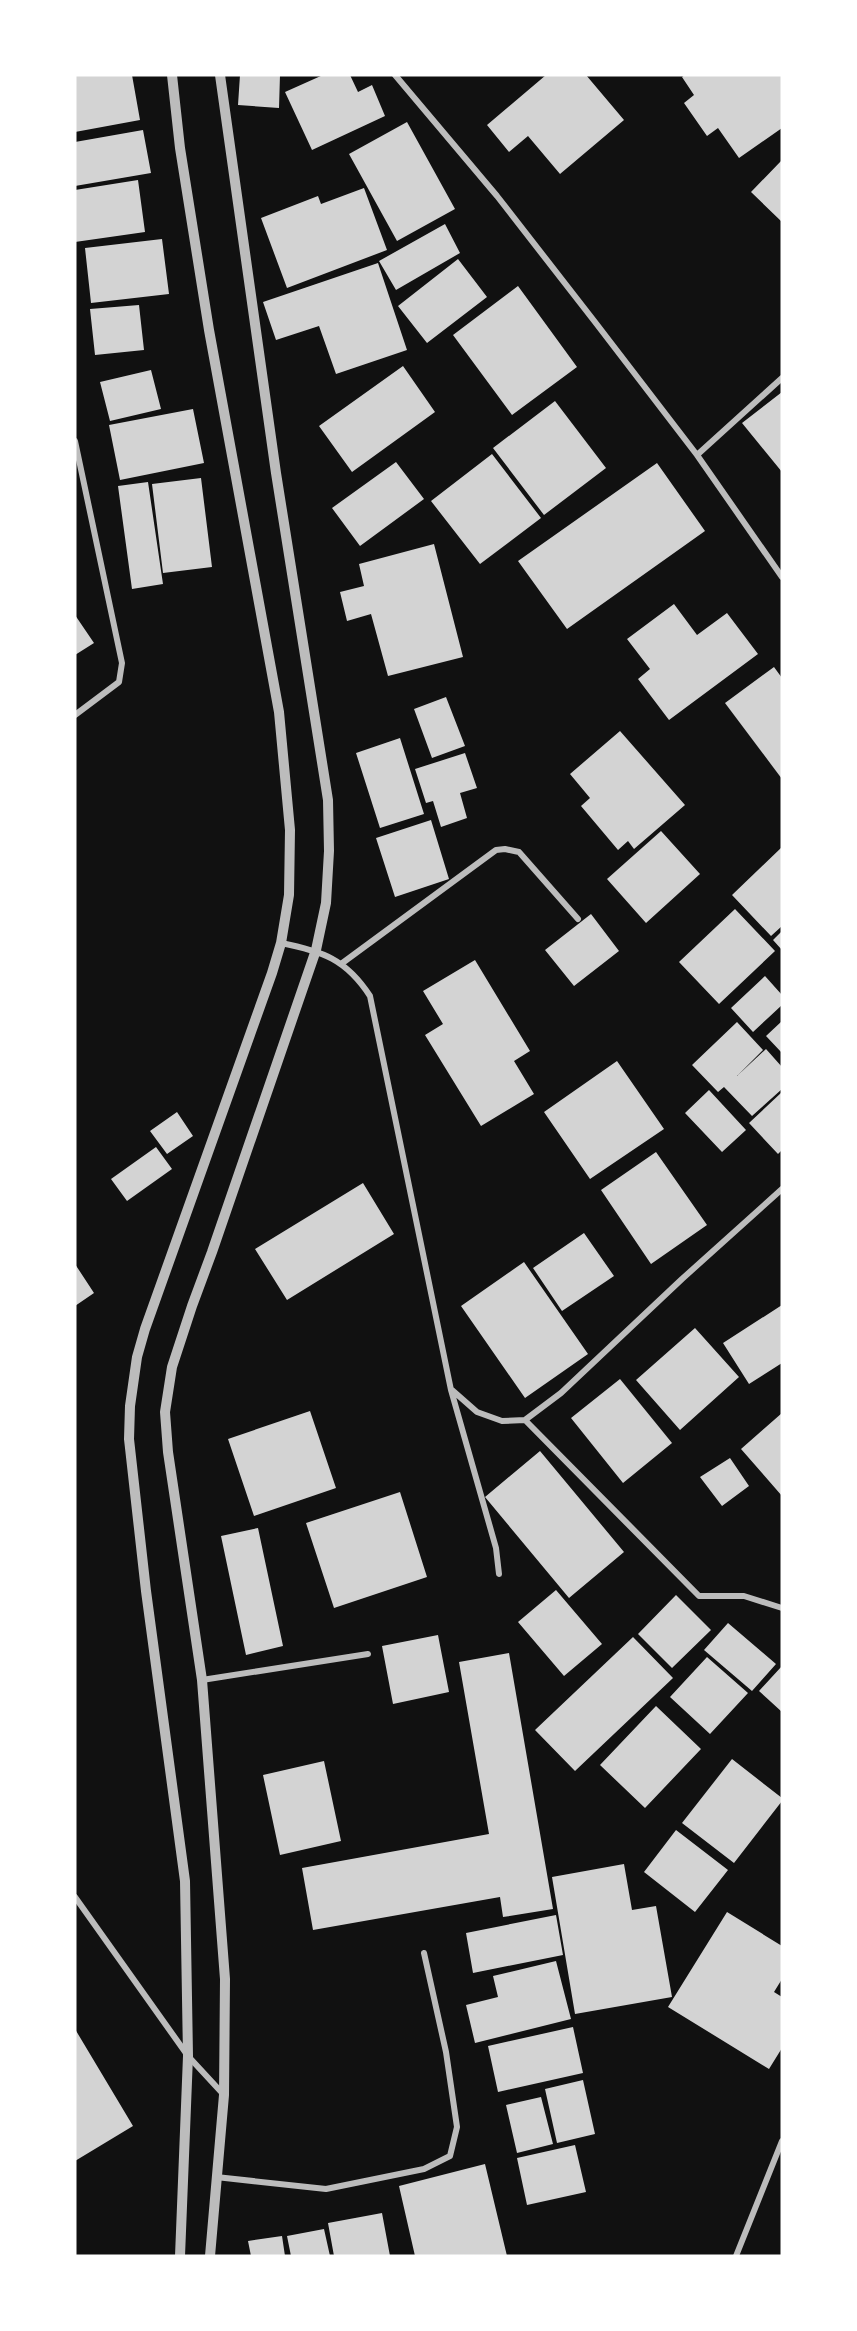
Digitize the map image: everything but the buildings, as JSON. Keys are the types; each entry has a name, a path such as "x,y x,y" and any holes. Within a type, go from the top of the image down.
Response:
{"street":[{"path":"172,75 180,148 209,330 279,712 290,830 289,896 281,943 145,1329 137,1358 130,1406 129,1439 146,1591 184,1881 188,2056 180,2256"},
{"path":"210,2256 215,2177 224,2095 225,1979 202,1680 168,1452 165,1412 167,1388 192,1306 316,950 326,903 329,851 328,801 276,473 220,75"},
{"path":"395,75 497,196 697,455 782,577"},
{"path":"697,455 782,378"},
{"path":"75,441 122,663 119,682 75,715"},
{"path":"341,964 496,850 506,849 519,852 578,919"},
{"path":"281,943 316,950 341,964 358,978 370,996 451,1390 496,1548 499,1574"},
{"path":"451,1390 477,1412 502,1421 525,1420 561,1393 682,1278 782,1189"},
{"path":"525,1420 699,1596 744,1596 782,1608"},
{"path":"202,1680 368,1654"},
{"path":"75,1897 188,2056 224,2095"},
{"path":"215,2177 326,2189 424,2169 450,2156 457,2127 446,2052 424,1953"},
{"path":"736,2256 782,2141"}]}
